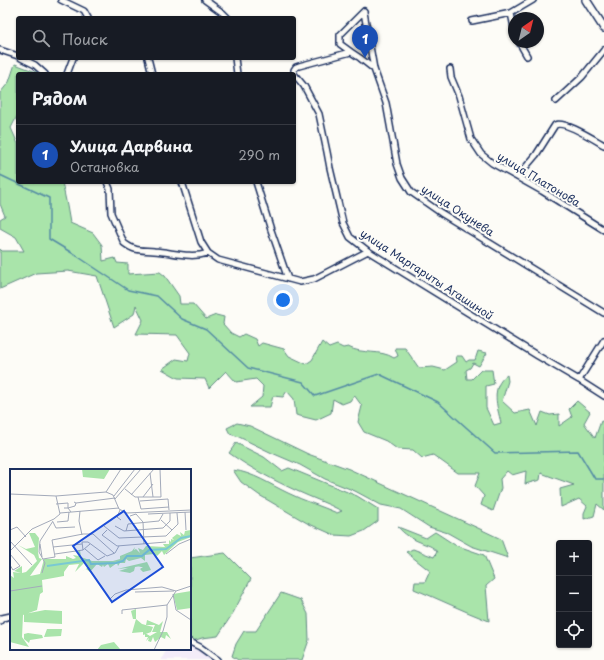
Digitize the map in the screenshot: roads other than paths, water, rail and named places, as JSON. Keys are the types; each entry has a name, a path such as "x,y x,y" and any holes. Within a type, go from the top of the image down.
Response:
{"main road":[{"path":"587,0 603,24"}],"street":[{"path":"61,0 84,11 87,16"},
{"path":"204,0 225,16"},
{"path":"513,12 533,0"},
{"name":"улица Окунева","path":"351,52 340,44 340,35 364,12 374,69 386,103 397,164 402,178 411,192 441,213 604,313"},
{"path":"472,21 508,14"},
{"path":"522,48 527,56"},
{"path":"0,50 16,55"},
{"path":"556,101 582,77 604,50"},
{"path":"351,52 374,69"},
{"name":"улица Маргариты Агашиной","path":"294,72 296,67 351,52"},
{"path":"24,60 42,72"},
{"path":"68,72 72,60"},
{"path":"148,60 152,72"},
{"path":"235,60 237,72"},
{"name":"улица Платонова","path":"450,68 451,78 459,96 471,139 481,154 492,163 604,230"},
{"name":"улица Маргариты Агашиной","path":"296,76 304,86 318,114 328,152 330,168 347,231 350,237 368,251 604,396"},
{"path":"508,172 519,175 536,155 552,130 558,124 563,124 573,128 604,145"},
{"path":"521,172 520,177 534,187"},
{"path":"108,184 110,189 111,213 124,243 128,246 137,250 176,254 196,255 208,252"},
{"path":"183,184 202,242 208,252 218,260 300,282 308,282 368,251"},
{"path":"257,184 270,230 288,279"},
{"path":"579,380 604,340"},
{"path":"0,621 2,618 10,616"},
{"path":"191,642 218,660"}],"waterway":[{"path":"0,175 16,183"},
{"path":"19,184 49,198 49,239 128,290 157,296 182,319 206,329 248,368 303,382 315,396 379,374 438,402 495,453 578,451 595,479 604,479"}],"place":[{"name":"Улица Дарвина","path":"365,58"}]}
